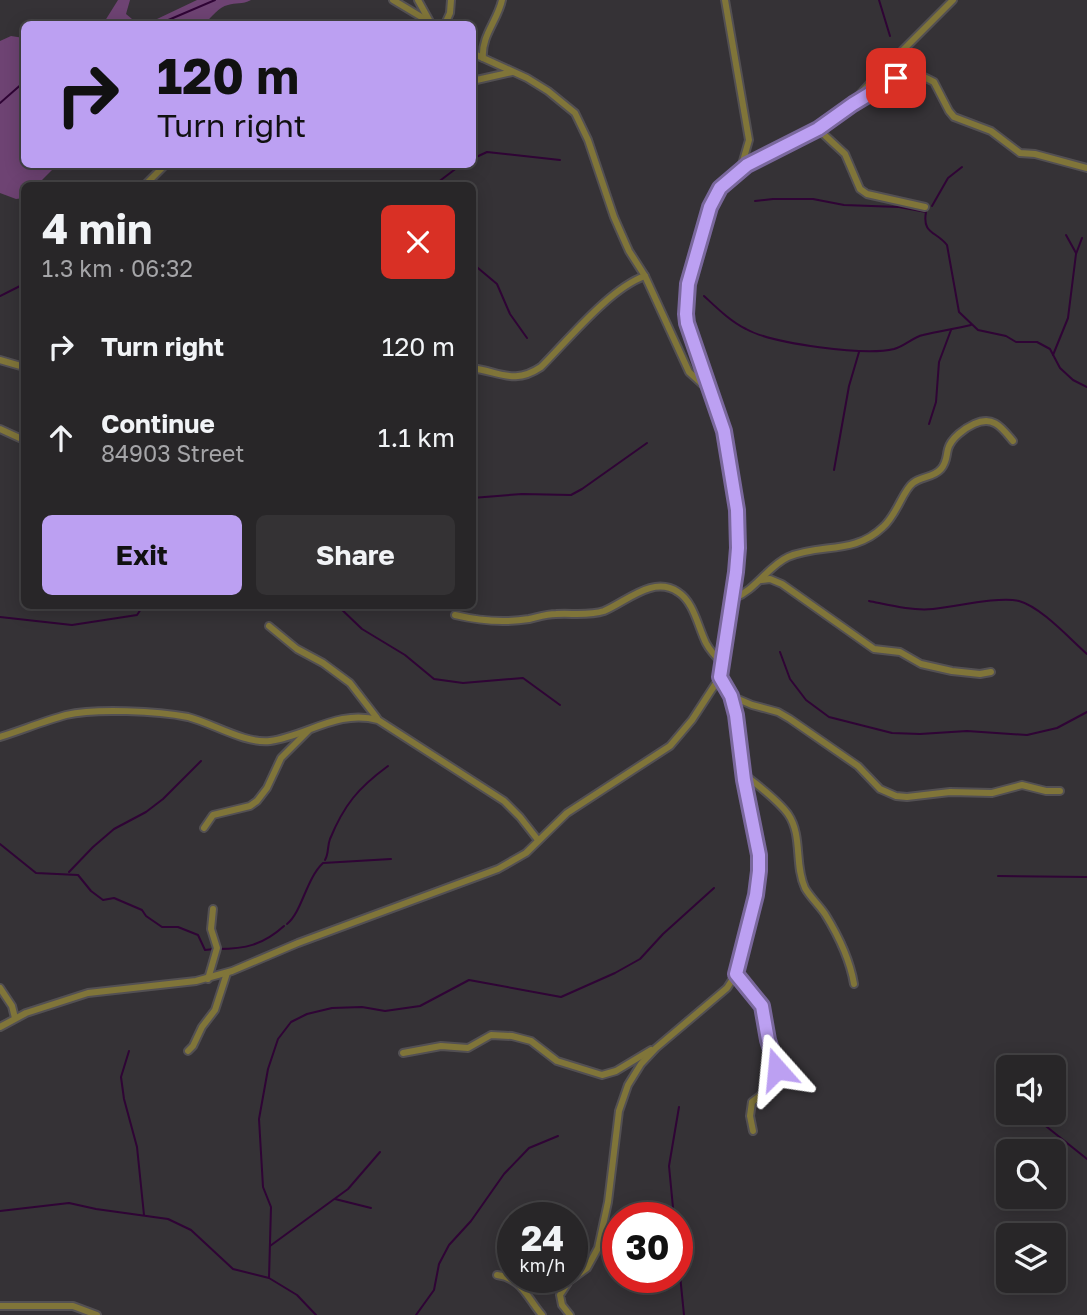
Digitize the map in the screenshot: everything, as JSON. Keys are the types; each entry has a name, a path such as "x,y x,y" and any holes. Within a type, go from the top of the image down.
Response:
{"street":[{"path":"393,0 428,21"},
{"path":"418,0 430,21"},
{"path":"446,21 451,0"},
{"path":"483,58 485,38 502,0"},
{"path":"725,0 749,140 741,170"},
{"path":"853,104 872,81 953,0"},
{"path":"476,55 514,71 548,91 575,113 589,140 626,243 645,276 689,372 712,392"},
{"path":"476,80 514,71"},
{"path":"0,1027 58,1001 88,993 208,979 227,973 298,943 498,869 526,853 567,813 670,746 692,720 720,677 733,598 738,548 737,510 724,431 687,323 686,299 710,207 720,188 741,170 818,129 853,104 907,74 931,79 954,117 991,131 1020,153 1035,154 1087,168"},
{"path":"818,129 845,154 860,188 867,194 925,207"},
{"path":"148,182 162,168"},
{"path":"476,369 513,377 530,374 541,367 612,296 634,280 645,276"},
{"path":"0,360 21,366"},
{"path":"733,598 751,589 788,557 841,548 872,536 895,515 912,484 938,473 947,460 951,442 975,423 994,421 1013,441"},
{"path":"0,429 21,439"},
{"path":"761,580 770,579 782,584 879,651 900,652 920,664 952,671 981,674 991,672"},
{"path":"455,615 491,621 548,614 596,613 638,592 659,586 679,592 687,600 707,645 723,664"},
{"path":"269,626 297,649 323,663 350,683 378,720 504,801 538,840"},
{"path":"570,1315 562,1305 560,1295 569,1282 587,1268 600,1239 608,1202 622,1098 632,1076 656,1048 720,996 736,974 756,895 759,855 736,715 731,696 720,677"},
{"path":"731,696 778,712 790,719 858,765 880,789 896,796 950,792 992,793 1022,785 1046,791 1060,791"},
{"path":"0,737 69,714 115,712 181,716 256,740 269,741 346,718 378,720"},
{"path":"204,828 213,815 250,806 257,801 267,788 281,758 312,727"},
{"path":"744,774 781,807 793,823 805,887 836,934 854,984"},
{"path":"208,979 217,948 211,929 213,909"},
{"path":"188,1051 215,1010 227,973"},
{"path":"736,974 762,1006 768,1040 779,1074 773,1086 752,1102 750,1116 753,1131"},
{"path":"0,988 12,1006 15,1018"},
{"path":"403,1053 441,1046 468,1048 491,1035 512,1036 531,1041 557,1061 602,1075 616,1071 656,1048"},
{"path":"526,1293 542,1315"},
{"path":"0,1306 73,1306 97,1315"}],"shaded area":[{"path":"118,0 130,0 126,14 134,21 105,21"},
{"path":"197,0 251,0 225,6 208,21 151,21"},
{"path":"11,36 21,38 21,168 54,168 40,182 21,182 21,198 16,199 0,193 0,41"}],"waterway":[{"path":"166,21 215,0"},
{"path":"879,0 890,36"},
{"path":"0,103 21,85"},
{"path":"476,157 487,152 560,160"},
{"path":"932,206 948,178 962,167"},
{"path":"438,182 457,168"},
{"path":"755,201 813,199 844,205 899,207 926,212 928,228 947,245 959,312 978,330 1006,336 1016,342 1037,342 1050,349 1060,368 1073,380 1087,387"},
{"path":"1066,235 1076,253"},
{"path":"1053,355 1068,318 1076,254 1082,238"},
{"path":"476,266 497,284 510,314 527,338"},
{"path":"0,296 21,286"},
{"path":"704,296 746,329 797,344 842,350 894,349 919,336 971,325"},
{"path":"929,424 936,402 939,362 951,330"},
{"path":"834,470 849,386 859,352"},
{"path":"476,498 522,494 571,495 647,443"},
{"path":"869,601 925,609 989,601 1019,601 1045,616 1087,654"},
{"path":"0,617 72,625 137,615 141,609"},
{"path":"341,609 362,629 405,655 434,679 463,683 523,678 560,705"},
{"path":"780,652 790,679 806,700 829,717 892,733 967,731 1027,735 1057,728 1087,712"},
{"path":"69,872 114,829 146,812 163,799 201,761"},
{"path":"325,860 330,839 347,807 360,790 388,766"},
{"path":"0,844 36,873 78,875 91,891 103,900 114,898 142,910 162,927 178,927 198,935 205,950 214,949"},
{"path":"287,924 297,912 312,878 323,863 391,859"},
{"path":"998,876 1087,877"},
{"path":"269,1278 271,1207 263,1187 259,1119 268,1069 278,1039 291,1022 307,1014 332,1008 362,1007 385,1011 420,1006 469,980 561,997 640,959 663,934 714,888"},
{"path":"218,949 253,945 269,938 284,926"},
{"path":"129,1051 121,1077 137,1147 144,1215"},
{"path":"672,1202 669,1166 679,1107"},
{"path":"1044,1125 1087,1159"},
{"path":"416,1315 434,1290 439,1264 449,1245 471,1221 504,1174 529,1148 558,1136"},
{"path":"270,1246 348,1189 380,1152"},
{"path":"335,1199 371,1208"},
{"path":"0,1211 69,1203 168,1219 191,1230 233,1269 269,1278 297,1295 316,1315"},
{"path":"682,1293 684,1315"}],"route":[{"path":"777,1069 762,1006 736,974 756,895 759,871 759,855 744,780 736,715 731,696 720,677 736,572 737,510 724,431 687,323 686,299 710,207 720,188 747,165 818,129 896,78"}]}
